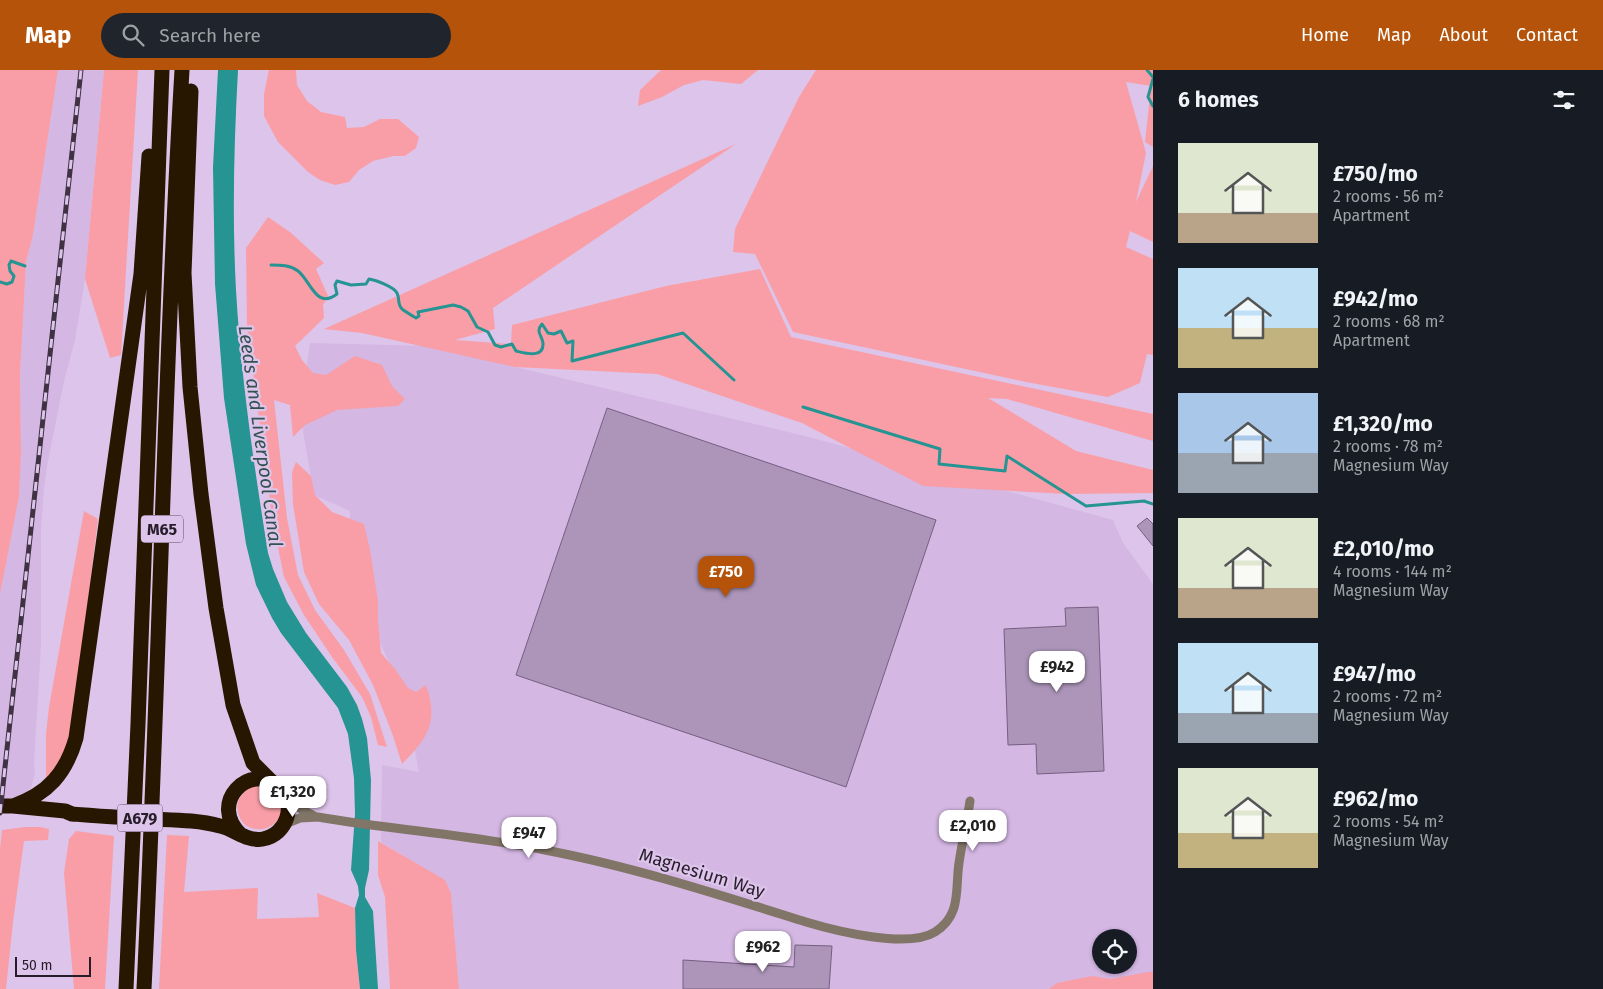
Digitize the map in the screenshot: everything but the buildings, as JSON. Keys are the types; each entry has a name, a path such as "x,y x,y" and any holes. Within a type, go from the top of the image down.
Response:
{"highway":[{"path":"4,809 28,801 56,780 72,754 76,738 141,274 154,70"},
{"name":"M65","path":"126,989 137,754 162,70"},
{"name":"M65","path":"144,989 167,384 182,70"},
{"path":"192,70 184,273 190,387 201,494 216,608 232,705 253,763 284,794 289,810 285,824"},
{"name":"A679","path":"194,821 212,815 230,800 235,791 247,782 262,779 272,782"},
{"path":"230,800 228,810 230,819 234,828 242,835"},
{"name":"A679","path":"4,809 65,811 79,815 194,821 222,826 248,838 264,839 278,833 285,824"}],"street":[{"name":"Magnesium Way","path":"284,794 301,810 318,818"},
{"name":"Magnesium Way","path":"285,824 300,818 318,818 486,839 619,866 813,924 875,937 913,939 934,933 942,927 949,919 957,900 958,870 970,802"}],"shaded area":[{"path":"0,70 58,70 33,235 26,262 20,375 21,453 19,497 0,594"},
{"path":"58,70 104,70 85,279 75,340 64,381 44,488 41,529 41,645 34,762 35,773 31,788 23,794 0,801 0,594 19,497 21,453 20,375 26,262 33,235"},
{"path":"104,70 138,70 121,355 110,358 85,279"},
{"path":"218,70 238,70 234,180 236,290 249,422 268,553 287,602 306,633 347,687 357,705 367,738 371,780 369,870 365,897 373,911 378,989 360,989 356,950 355,908 359,895 358,886 351,870 355,814 354,778 348,734 338,708 281,633 272,618 256,585 246,544 224,398 215,284 213,167"},
{"path":"269,70 296,70 297,85 307,101 321,112 345,117 347,128 364,127 380,119 398,119 419,137 416,148 405,156 393,156 373,161 359,170 349,182 335,185 320,180 308,172 278,142 264,116 264,94"},
{"path":"661,70 758,70 741,84 703,80 684,85 662,97 638,106 640,90"},
{"path":"816,70 1153,70 1153,147 1145,142 1151,86 1126,82 1146,153 1136,202 1153,166 1153,242 1130,231 1126,247 1153,259 1153,355 1147,354 1140,383 1108,397 1026,382 793,332 755,254 733,252 735,229 799,97"},
{"path":"736,144 493,308 495,329 455,340 511,344 512,325 666,286 760,269 791,337 1153,414 1153,441 1007,399 988,398 1076,451 1153,470 1153,493 1067,494 923,486 802,423 657,374 515,367 362,333 324,329"},
{"path":"268,217 290,232 324,263 316,269 328,296 323,305 324,318 295,346 302,360 313,373 326,375 355,356 382,365 392,386 405,399 398,406 337,410 305,425 293,437 290,405 274,400 287,518 298,575 315,610 344,650 370,694 387,747 378,745 371,717 362,697 304,615 284,577 272,518 247,326 246,248"},
{"path":"310,343 427,346 813,438 1113,520 1123,543 1153,584 1153,989 459,989 451,893 445,881 381,842 382,765 419,772 404,693 350,580 350,511 314,495 300,413"},
{"path":"296,462 311,476 315,495 332,512 364,524 378,601 381,653 408,688 416,692 426,685 431,709 429,729 419,746 402,764 373,685 349,640 319,604 304,572 293,504 292,472"},
{"path":"84,511 98,519 75,704 68,746 59,763 46,779 46,734 49,707"},
{"path":"251,786 272,788 281,801 281,811 278,819 264,829 248,827 242,821 238,812 238,801"},
{"path":"25,827 49,829 48,840 24,841 6,989 0,989 0,849 2,830"},
{"path":"76,831 114,836 105,989 74,989 64,873 69,839"},
{"path":"167,835 189,836 184,892 258,888 257,919 319,917 317,893 355,908 356,950 360,989 159,989"},
{"path":"378,841 445,880 451,893 459,989 390,989 385,897 378,875"},
{"path":"1153,972 1153,989 1049,989 1057,983 1092,976 1111,979"}],"waterway":[{"path":"1147,70 1153,77"},
{"path":"1153,79 1148,97 1153,106"},
{"path":"0,282 7,284 12,282 14,276 10,271 9,265 11,261 25,266"},
{"path":"271,265 295,269 303,276 314,292 324,299 337,294 335,285 337,281 351,285 366,284 369,279 392,288 398,295 400,307 416,318 419,316 418,312 453,305 461,307 468,311 477,327 488,332 495,345 501,347 512,344 516,351 524,353 537,353 542,348 543,343 539,331 542,324 548,333 554,334 561,331 567,343 573,341 572,361 683,333 734,380"},
{"path":"803,407 940,449 939,464 1005,471 1007,456 1086,506 1144,501 1153,504"}],"railway":[{"path":"0,813 81,70"}],"water label":[{"name":"Leeds and Liverpool Canal","path":"261,436"}]}
